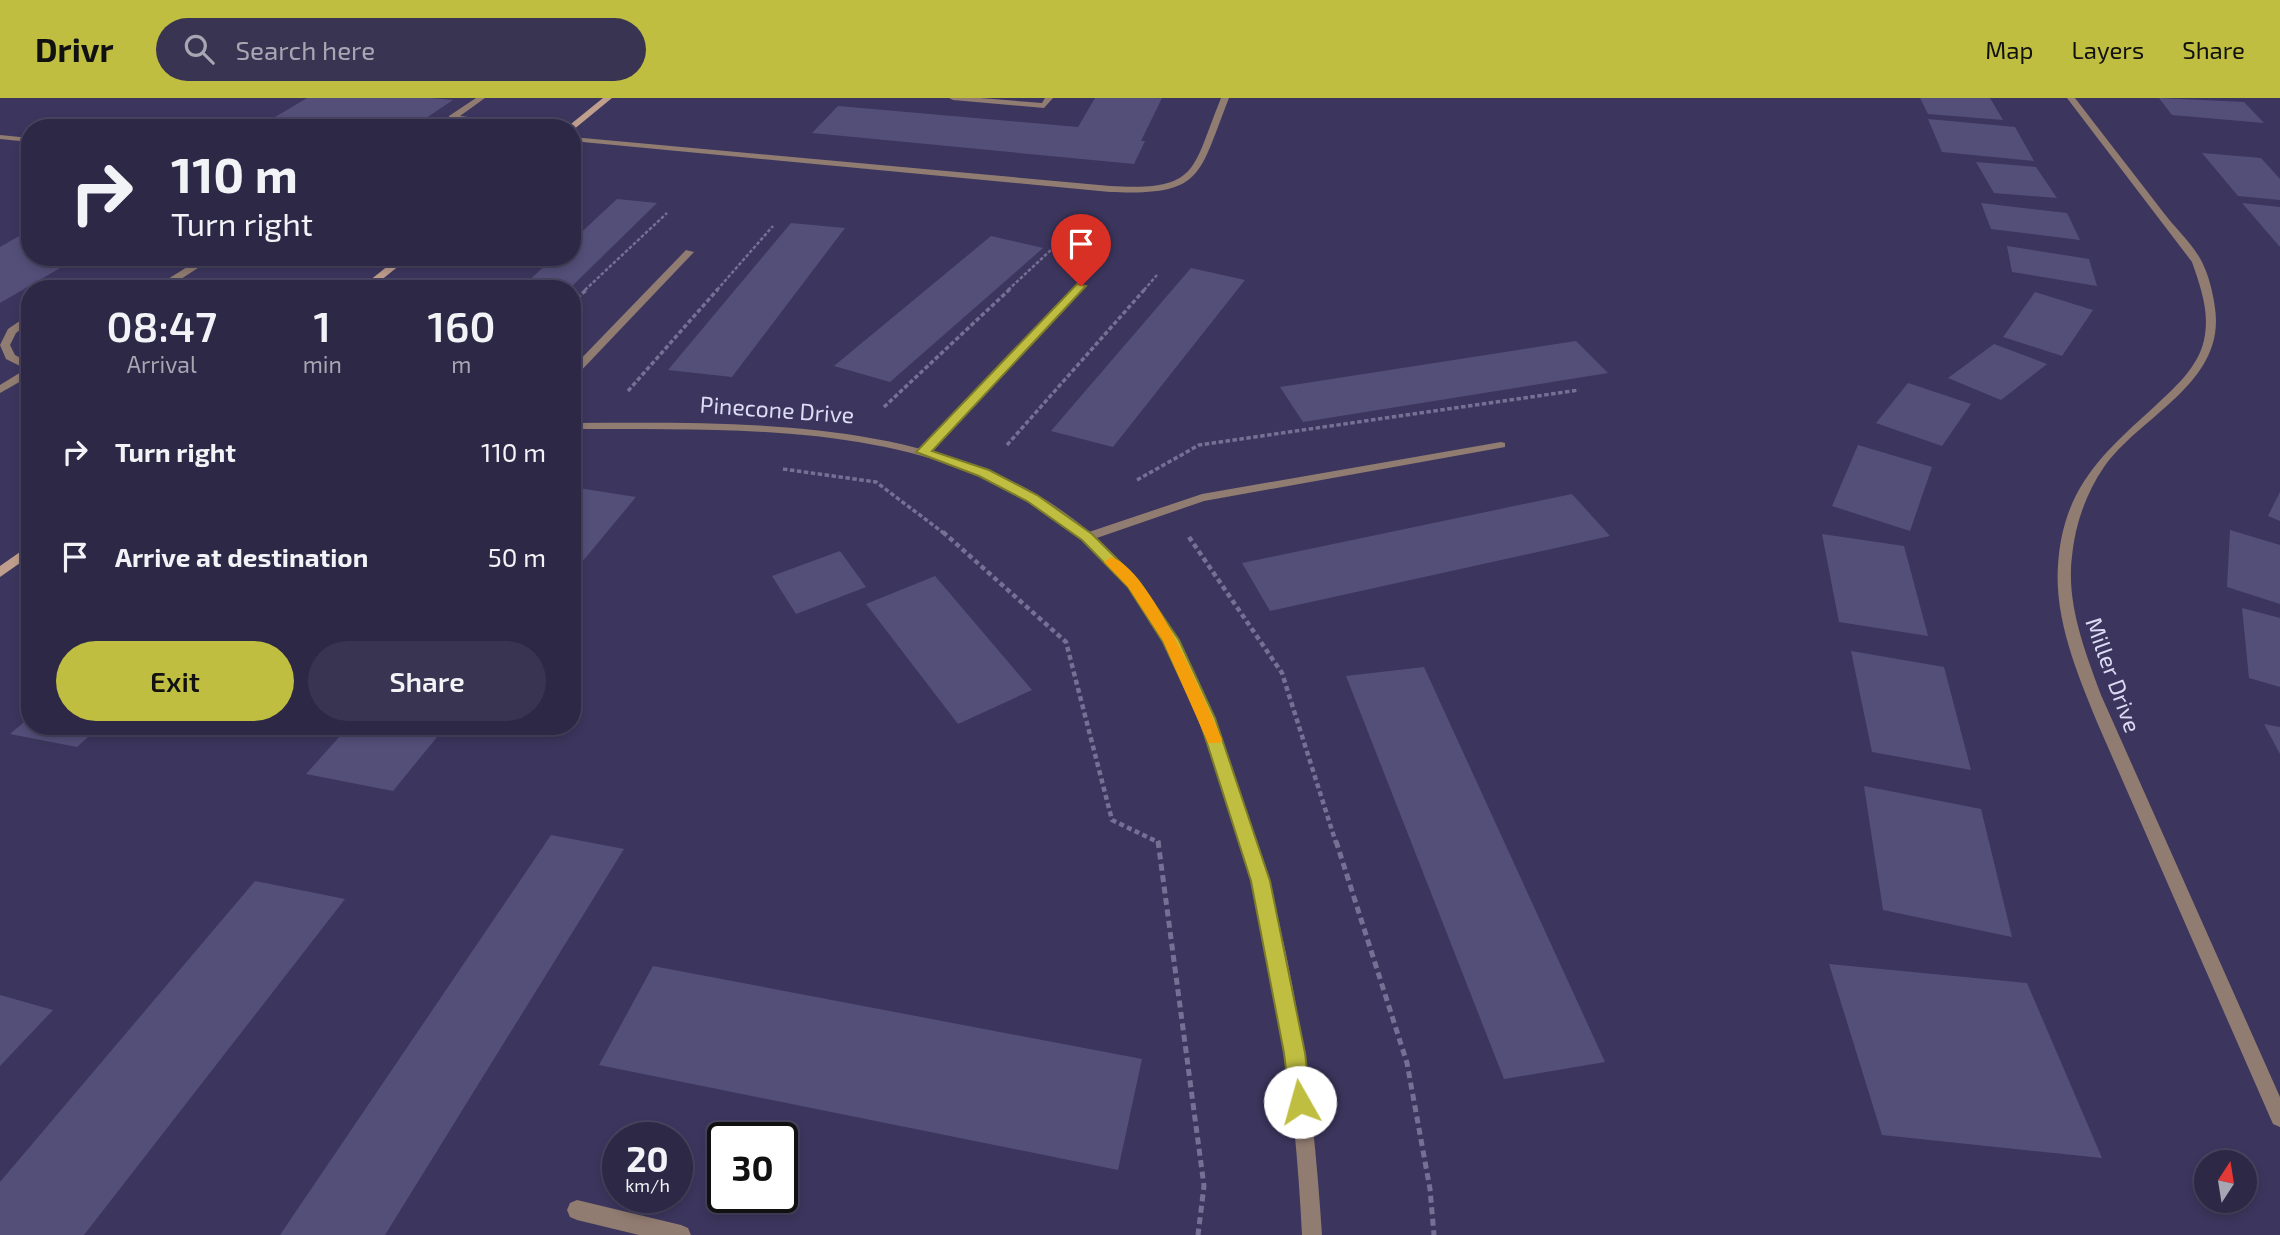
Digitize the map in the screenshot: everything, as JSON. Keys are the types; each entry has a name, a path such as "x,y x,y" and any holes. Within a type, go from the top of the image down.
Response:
{"main road":[{"path":"581,119 608,98"},
{"path":"376,280 393,266"},
{"path":"0,573 21,557"}],"street":[{"path":"462,119 452,118 481,98"},
{"path":"953,98 1044,106 1049,98"},
{"path":"581,140 1096,188 1143,190 1173,185 1193,173 1224,98"},
{"name":"Miller Drive","path":"2071,98 2197,262 2207,287 2212,333 2192,377 2097,468 2080,502 2070,531 2064,569 2068,608 2095,697 2280,1118"},
{"path":"0,137 21,139"},
{"path":"581,365 689,252"},
{"path":"174,280 196,266"},
{"path":"923,452 1081,286"},
{"path":"21,324 12,331 5,345 10,357 21,364"},
{"path":"0,390 21,375"},
{"name":"Pinecone Drive","path":"581,426 758,427 852,436 923,452 984,473 1032,498 1087,537 1133,584 1171,640 1207,718 1261,881 1295,1053 1309,1177 1312,1235"},
{"path":"1087,537 1202,498 1501,444"},
{"path":"577,1210 681,1235"}],"path":[{"path":"581,295 667,214"},
{"path":"598,426 773,226"},
{"path":"852,436 1052,249"},
{"path":"984,473 1157,275"},
{"path":"1434,1235 1430,1189 1407,1063 1282,673 1181,526 1134,520 1104,498 1199,445 1579,390"},
{"path":"772,467 876,482 942,530 1066,642 1112,820 1160,842 1204,1186 1198,1235"}],"building":[{"path":"307,98 453,100 424,119 272,119"},
{"path":"1095,98 1162,98 1141,141 1145,141 1134,164 812,133 838,106 1078,127"},
{"path":"1920,98 1990,98 2003,120 1928,114"},
{"path":"2159,98 2244,102 2264,123 2172,115"},
{"path":"1928,119 2015,127 2034,161 1942,152"},
{"path":"2202,153 2261,158 2280,179 2280,200 2238,196"},
{"path":"1976,162 2036,167 2057,198 1994,193"},
{"path":"617,199 657,203 578,280 530,280 544,266 581,266 581,233"},
{"path":"1981,203 2067,213 2080,240 1991,229"},
{"path":"2242,203 2280,207 2280,247"},
{"path":"791,223 845,228 732,377 668,370"},
{"path":"21,235 21,266 64,266 40,280 21,280 21,291 0,303 0,247"},
{"path":"991,236 1043,248 890,382 834,366"},
{"path":"2007,246 2089,259 2097,286 2012,272"},
{"path":"1191,268 1245,280 1113,447 1051,431"},
{"path":"2035,292 2093,310 2062,356 2003,337"},
{"path":"1576,341 1608,373 1303,422 1280,387"},
{"path":"1994,344 2047,364 2001,400 1948,378"},
{"path":"1908,383 1971,404 1942,446 1876,423"},
{"path":"1858,445 1932,467 1910,531 1832,506"},
{"path":"581,488 636,497 581,563"},
{"path":"2280,492 2280,521 2268,516"},
{"path":"1572,494 1610,536 1270,611 1242,563"},
{"path":"2230,530 2280,545 2280,604 2227,587"},
{"path":"1822,534 1904,546 1928,636 1839,622"},
{"path":"840,551 866,587 796,614 772,576"},
{"path":"935,576 1032,690 958,724 866,604"},
{"path":"2242,608 2280,618 2280,687 2249,678"},
{"path":"1851,651 1944,667 1971,770 1872,752"},
{"path":"1424,667 1605,1062 1504,1079 1346,676"},
{"path":"2264,724 2280,727 2280,754"},
{"path":"21,725 21,735 90,735 77,747 10,734"},
{"path":"341,735 439,735 393,791 306,774"},
{"path":"1864,786 1981,809 2012,937 1883,910"},
{"path":"551,835 624,849 385,1235 280,1235"},
{"path":"255,881 345,899 84,1235 0,1235 0,1182"},
{"path":"1829,964 2027,983 2102,1158 1882,1135"},
{"path":"653,966 1142,1059 1118,1170 599,1065"},
{"path":"0,995 53,1010 0,1066"}],"slow traffic":[{"path":"1111,562 1133,584 1171,640 1214,739"}],"route":[{"path":"1081,286 923,452 984,473 1032,498 1087,537 1133,584 1171,640 1207,718 1261,881 1295,1053 1300,1102"}]}
